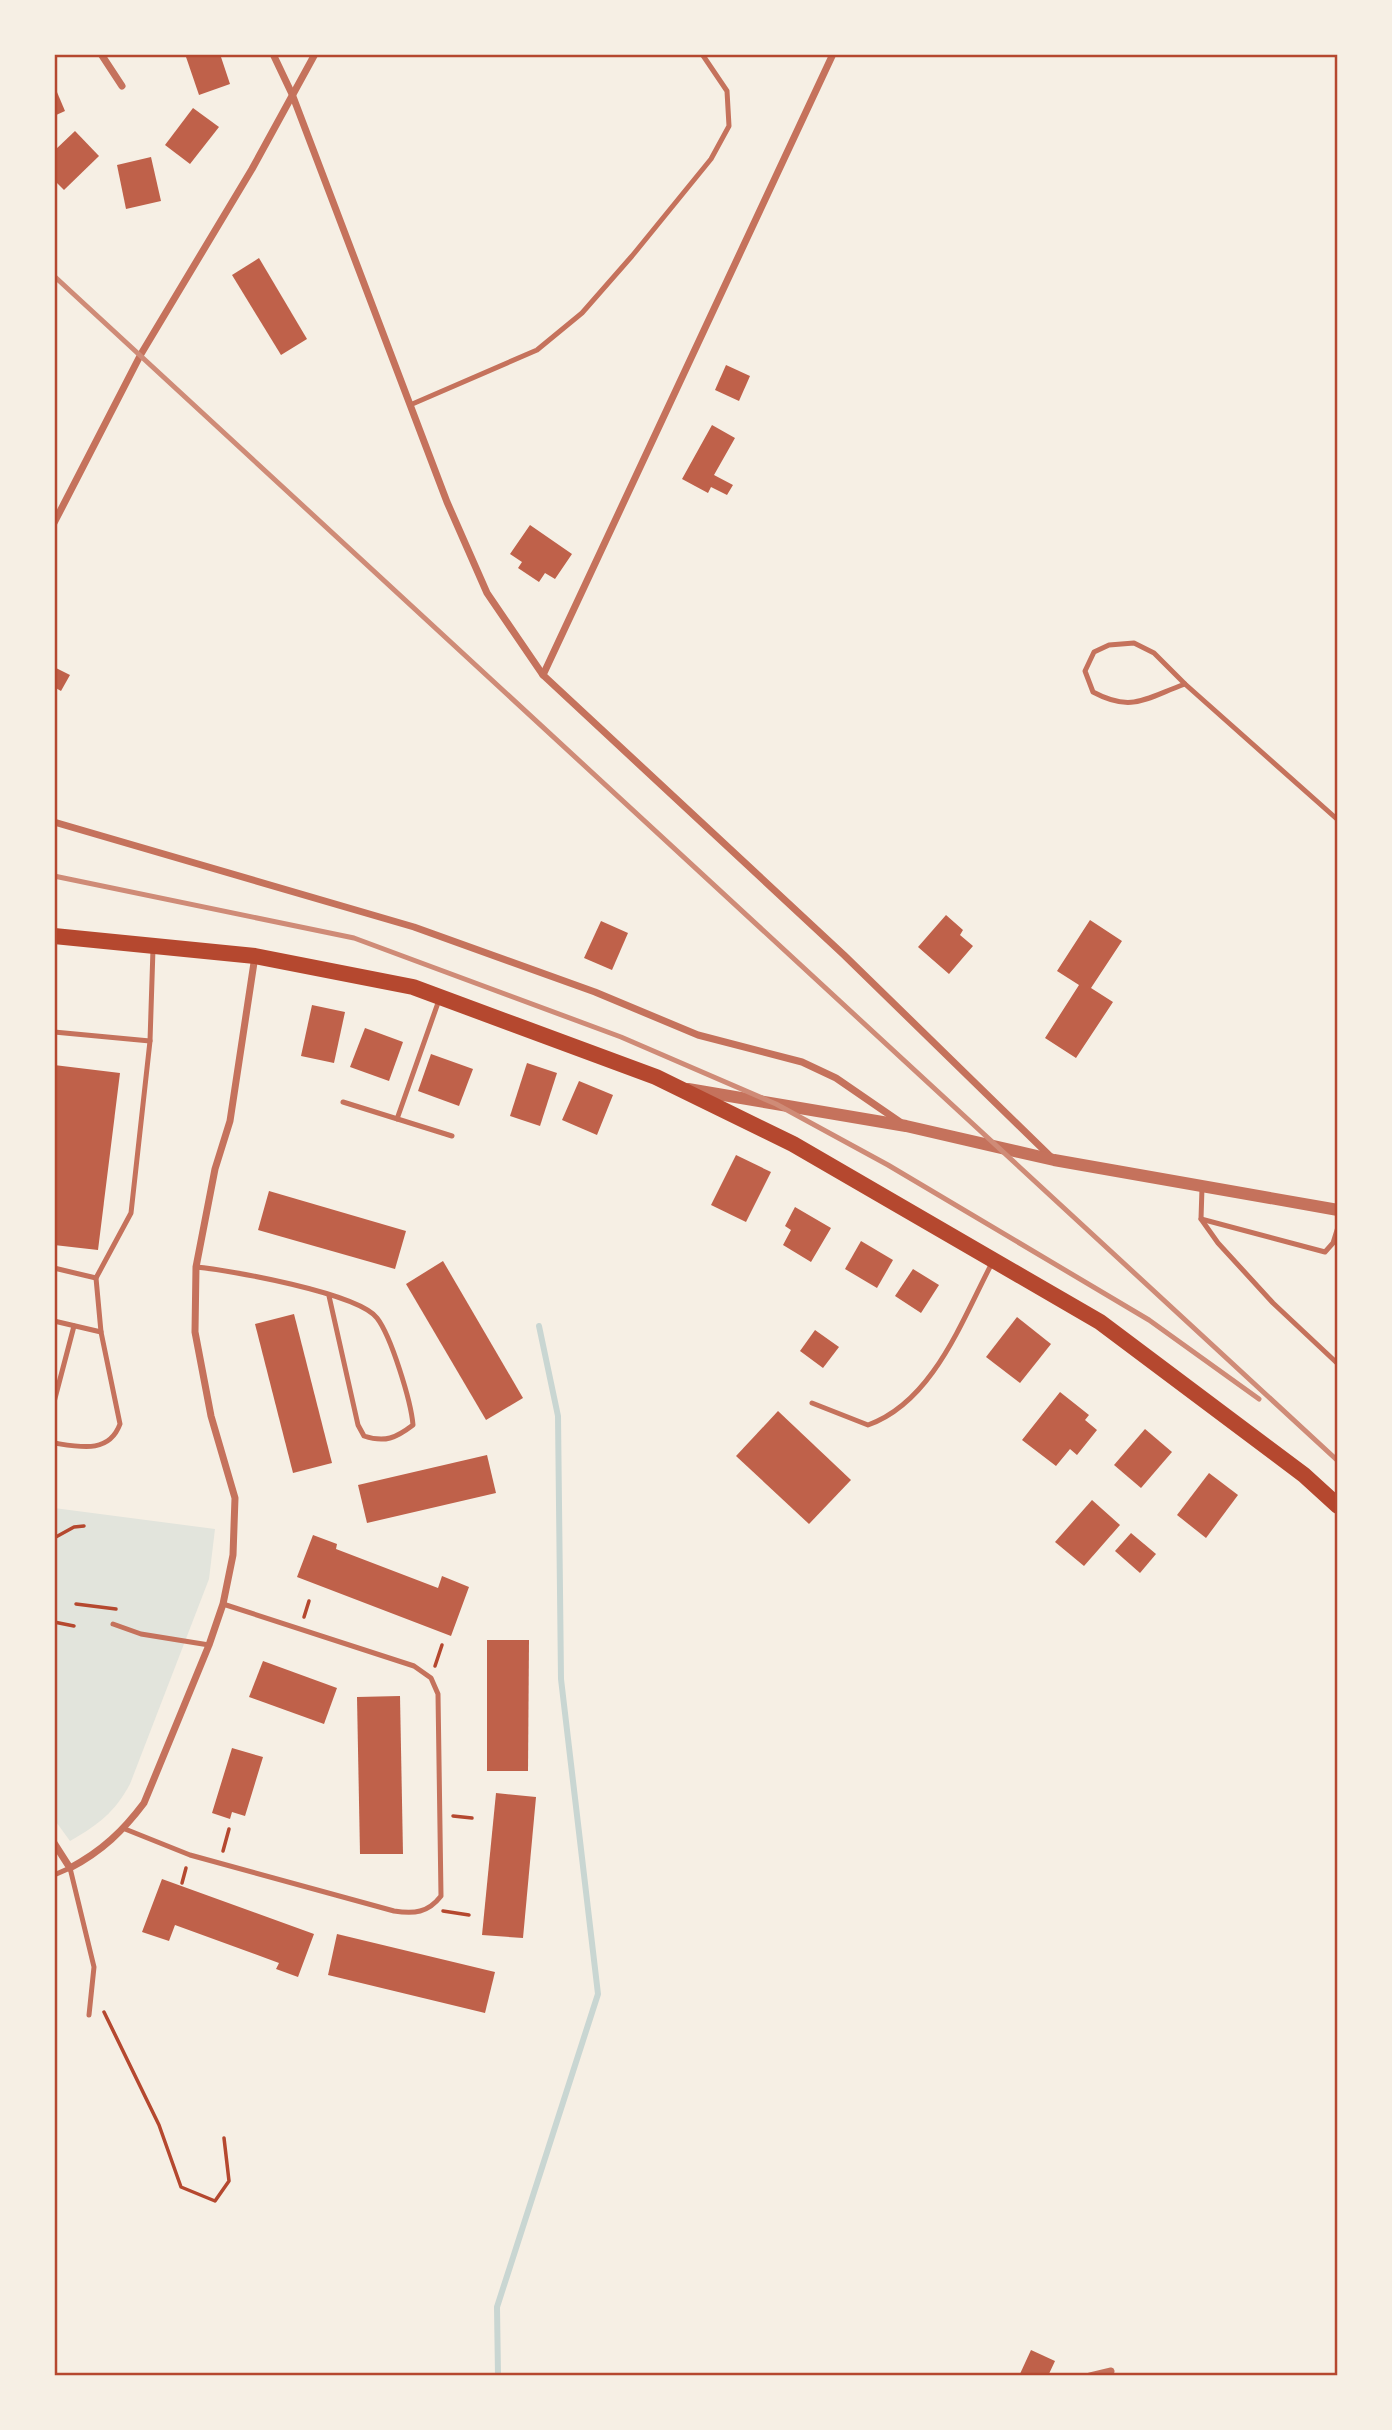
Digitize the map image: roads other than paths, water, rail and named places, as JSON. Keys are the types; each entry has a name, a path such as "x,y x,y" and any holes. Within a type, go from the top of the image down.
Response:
{"main road":[{"path":"54,936 255,956 414,987 677,1087 793,1143 1100,1322 1255,1437 1338,1506"}],"street":[{"path":"101,54 122,86"},
{"path":"273,54 292,94 447,502 487,593 542,675 844,955 1054,1160"},
{"path":"54,523 141,354 315,54"},
{"path":"542,675 833,54"},
{"path":"54,822 414,927 595,992 698,1035 802,1062 836,1078 906,1126"},
{"path":"54,1843 70,1868 89,1858 125,1829 144,1803 209,1645 223,1604 233,1555 234,1498 211,1416 195,1332 196,1267 215,1169 230,1121 255,956"},
{"path":"677,1087 906,1126 1054,1160 1338,1210"},
{"path":"1090,2376 1111,2371"}],"lane":[{"path":"410,405 537,351 582,313 632,256 711,159 729,126 727,91 702,54"},
{"path":"1185,684 1133,703 1113,703 1093,692 1085,671 1094,652 1109,645 1133,643 1154,653 1185,684 1338,820"},
{"path":"54,1443 90,1449 108,1441 116,1434 120,1424 101,1332 96,1278 131,1213 150,1041 153,946"},
{"path":"397,1119 440,997"},
{"path":"54,1032 150,1041"},
{"path":"343,1101 452,1136"},
{"path":"1202,1186 1201,1219 1218,1243 1273,1303 1338,1364"},
{"path":"1201,1219 1325,1252 1333,1243 1338,1227"},
{"path":"812,1403 868,1425 892,1417 921,1389 994,1261"},
{"path":"196,1267 244,1272 329,1296 365,1308 377,1318 411,1400 413,1425 395,1439 377,1440 364,1436 358,1425 329,1296"},
{"path":"54,1268 96,1278"},
{"path":"54,1321 101,1332"},
{"path":"54,1402 74,1326"},
{"path":"125,1829 190,1856 394,1911 416,1914 433,1906 441,1896 438,1694 431,1678 414,1666 223,1604"},
{"path":"113,1624 141,1634 209,1645"},
{"path":"54,1874 70,1868 94,1967 89,2015"}],"waterway":[{"path":"498,2376 497,2307 598,1994 561,1679 558,1416 539,1326"}],"railway":[{"path":"54,276 1338,1461"},
{"path":"54,876 354,938 621,1037 776,1104 888,1165 1149,1320 1259,1399"}]}
